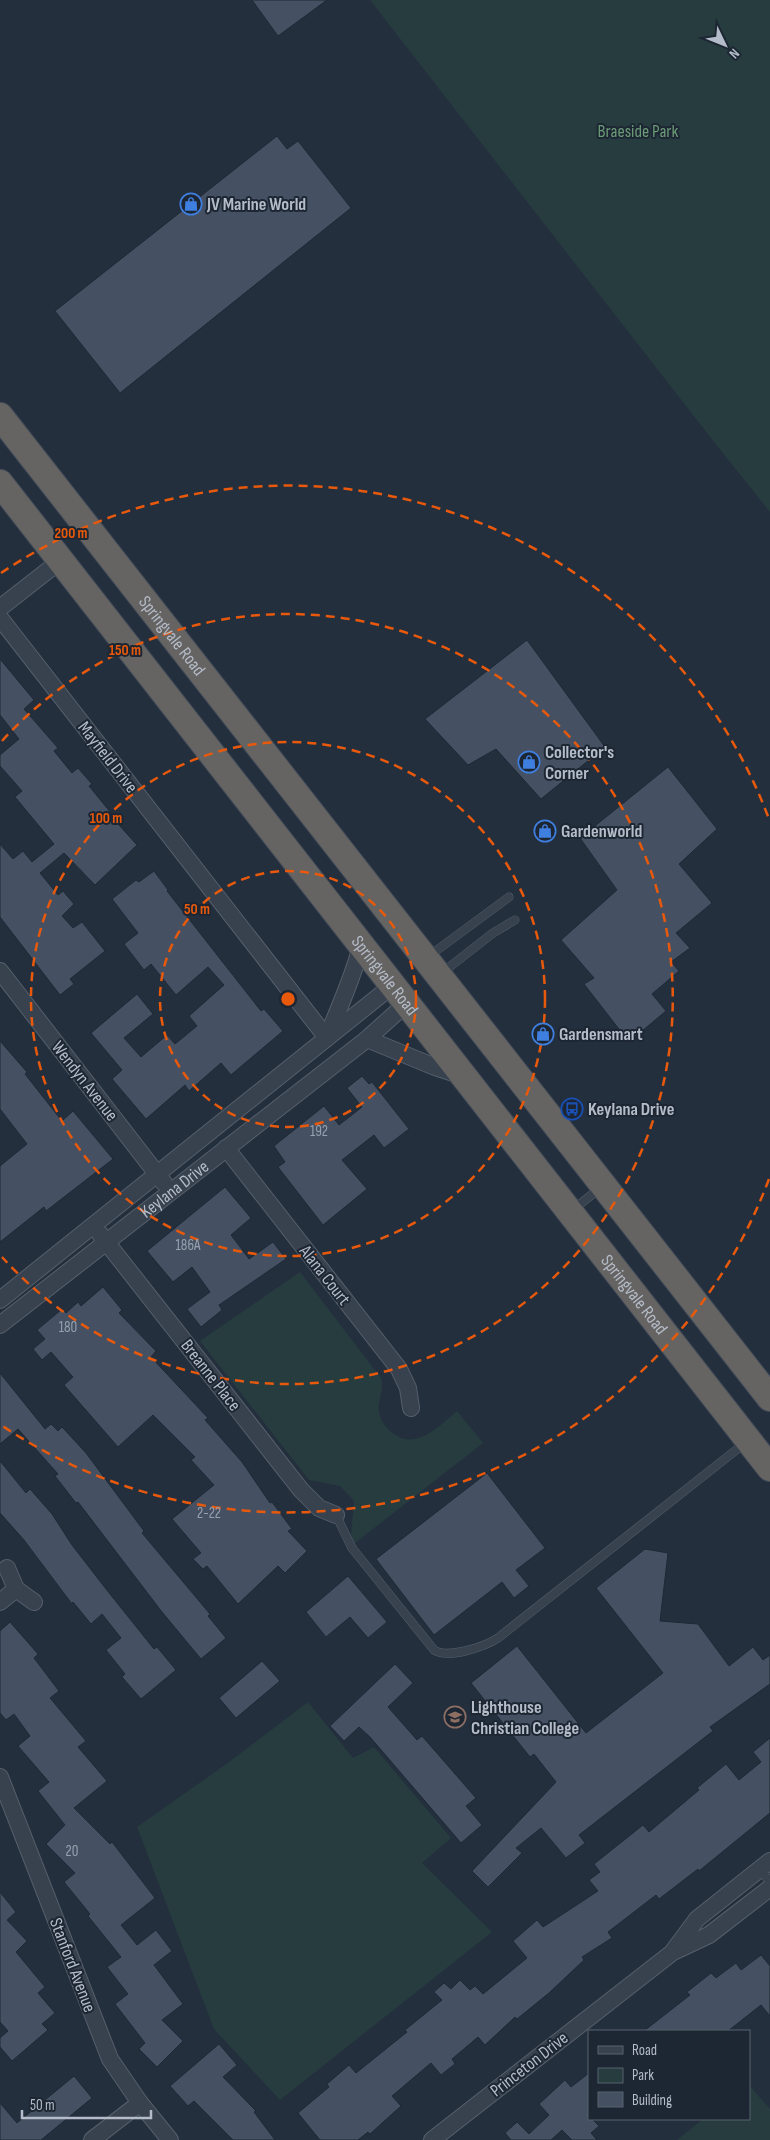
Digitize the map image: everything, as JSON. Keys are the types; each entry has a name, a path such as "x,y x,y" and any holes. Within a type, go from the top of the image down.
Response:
{"highway":[{"name":"Springvale Road","path":"0,416 603,1186 768,1391"},
{"name":"Springvale Road","path":"0,483 770,1468"},
{"name":"Keylana Drive","path":"400,994 432,967"}],"street":[{"path":"0,608 60,561"},
{"name":"Mayfield Drive","path":"0,618 327,1038"},
{"path":"327,1038 351,982 361,946"},
{"name":"Wendyn Avenue","path":"0,971 171,1190"},
{"name":"Keylana Drive","path":"0,1300 327,1038 400,994"},
{"name":"Keylana Drive","path":"0,1325 367,1039 400,994"},
{"path":"367,1039 435,1068 464,1076"},
{"name":"Alana Court","path":"226,1148 399,1369 408,1388 411,1408"},
{"name":"Breanne Place","path":"93,1227 301,1490 318,1508 336,1515"},
{"path":"7,1568 16,1589 34,1602"},
{"path":"0,1602 16,1589"},
{"name":"Stanford Avenue","path":"0,1777 103,2043 117,2070 140,2103 170,2140"},
{"name":"Princeton Drive","path":"673,1952 697,1919 767,1871"},
{"name":"Princeton Drive","path":"432,2140 673,1952 709,1935 770,1888"},
{"path":"92,2140 140,2103"}],"lane":[{"path":"432,967 509,897"},
{"path":"432,967 515,920"},
{"path":"570,1212 603,1186"},
{"path":"336,1515 352,1548 434,1650 444,1654 456,1652 487,1645 498,1638 748,1440"}],"green space":[{"name":"Braeside Park","path":"370,0 770,0 770,512 714,442"},
{"path":"300,1272 381,1378 382,1387 379,1412 383,1422 394,1434 411,1440 420,1438 436,1429 457,1411 483,1443 350,1547 354,1501 340,1486 309,1480 200,1341"},
{"path":"308,1702 353,1758 374,1747 451,1838 422,1863 492,1932 280,2100 214,2029 137,1827 225,1765"},
{"path":"750,2086 770,2109 770,2140 677,2140 702,2120 750,2120"}],"building":[{"path":"252,0 327,0 278,36"},
{"name":"JV Marine World","path":"277,136 287,149 298,141 351,208 120,393 55,311"},
{"path":"527,640 605,747 541,799 496,749 468,765 425,719"},
{"path":"0,659 34,700 24,709 58,748 54,751 72,773 78,768 92,784 89,786 137,845 95,885 64,853 40,873 58,895 63,891 74,904 62,916 73,928 82,922 105,951 70,979 74,984 60,995 0,917 0,844 13,859 23,851 32,862 54,844 15,797 22,791 0,766 0,755 19,739 0,715"},
{"path":"668,767 717,829 679,864 712,903 676,933 690,948 671,962 679,971 652,994 666,1011 629,1042 584,984 594,978 561,940 617,890 580,838"},
{"path":"154,871 167,891 261,1011 264,1009 283,1031 231,1075 221,1063 189,1091 185,1085 146,1119 112,1079 122,1070 91,1033 137,994 153,1014 124,1038 141,1057 167,1035 175,1044 197,1026 189,1016 224,985 208,967 176,995 151,964 144,970 124,944 138,933 112,899 136,880 139,882"},
{"path":"0,1041 27,1072 25,1074 62,1121 73,1111 113,1159 46,1211 44,1207 0,1242 0,1166 27,1144 0,1109"},
{"path":"362,1076 369,1084 372,1082 409,1129 384,1148 374,1135 342,1160 367,1189 323,1225 278,1167 285,1162 274,1146 324,1106 339,1125 362,1107 347,1088"},
{"path":"225,1187 251,1218 231,1235 249,1259 273,1242 286,1259 219,1305 222,1310 201,1327 187,1309 210,1292 192,1267 173,1282 147,1251"},
{"path":"103,1287 122,1310 119,1313 156,1351 151,1357 208,1418 205,1420 242,1462 270,1503 272,1502 292,1529 288,1531 307,1551 285,1573 278,1566 238,1604 207,1566 203,1569 193,1559 201,1553 172,1519 214,1485 191,1460 195,1457 153,1415 118,1447 64,1385 73,1377 51,1352 42,1360 33,1349 45,1339 37,1330 62,1309 66,1313 78,1302 81,1306"},
{"path":"0,1373 45,1429 51,1424 58,1431 62,1427 86,1453 144,1531 142,1533 210,1614 208,1616 226,1638 201,1659 162,1612 78,1502 76,1503 55,1476 58,1474 18,1429 0,1444"},
{"path":"0,1461 26,1493 30,1489 52,1514 72,1545 106,1589 154,1649 157,1647 176,1670 141,1699 122,1677 125,1674 106,1650 121,1638 102,1614 91,1624 73,1602 72,1604 24,1540 0,1513"},
{"path":"487,1473 545,1548 516,1570 529,1586 514,1598 502,1582 434,1635 376,1559"},
{"path":"645,1549 668,1553 660,1621 698,1624 729,1666 753,1647 763,1660 770,1655 770,1684 710,1727 713,1731 579,1835 585,1843 566,1858 541,1828 516,1848 522,1853 488,1887 472,1871 556,1782 534,1754 530,1757 471,1683 517,1646 586,1733 663,1673 596,1588"},
{"path":"348,1576 387,1622 368,1638 350,1617 326,1637 306,1612"},
{"path":"10,1622 38,1654 34,1658 59,1691 50,1698 86,1741 78,1747 107,1781 74,1808 110,1844 112,1842 155,1898 121,1925 137,1945 156,1930 172,1951 154,1965 183,2004 162,2020 183,2041 157,2067 139,2049 145,2043 115,2004 128,1994 107,1967 121,1957 64,1882 75,1873 46,1844 65,1825 38,1791 49,1782 18,1746 30,1736 14,1714 6,1720 0,1713 0,1631"},
{"path":"262,1661 280,1681 236,1718 219,1698"},
{"path":"395,1664 413,1683 388,1707 417,1740 422,1736 476,1798 466,1806 482,1825 461,1843 370,1737 359,1727 344,1741 330,1726"},
{"path":"770,1738 770,1813 699,1871 698,1869 659,1899 656,1895 608,1932 612,1938 582,1957 584,1960 549,1993 517,2019 515,2017 485,2045 478,2037 452,2059 455,2064 441,2075 431,2063 392,2096 401,2106 370,2134 368,2132 358,2140 320,2140 298,2113 329,2087 327,2084 349,2065 356,2073 407,2032 405,2030 442,2000 434,1992 444,1983 451,1989 460,1980 470,1990 475,1986 483,1994 527,1958 513,1941 537,1920 543,1927 598,1891 589,1880 600,1872 594,1864 643,1825 649,1832 699,1790 697,1788 726,1764 739,1780 761,1762 753,1752"},
{"path":"0,1892 16,1912 7,1920 27,1941 16,1952 45,1987 38,1993 55,2013 42,2024 48,2030 12,2061 0,2047 0,2038 8,2031 0,2022"},
{"path":"761,1955 770,1966 770,2016 761,2005 729,2030 645,2030 690,1995 687,1992 711,1973 716,1978 736,1963 741,1970"},
{"path":"219,2044 237,2065 223,2077 256,2111 254,2112 275,2140 233,2140 194,2101 188,2106 170,2086"},
{"path":"588,2074 588,2120 593,2120 599,2126 591,2133 597,2140 572,2140 562,2130 551,2140 511,2140 505,2133 517,2122 529,2134 549,2115 539,2104 565,2080 571,2087"},
{"path":"74,2076 92,2098 41,2140 0,2140 0,2103 17,2123"}],"place":[{"name":"JV Marine World","path":"191,204"},
{"name":"Collector's Corner","path":"529,762"},
{"name":"Gardenworld","path":"545,831"},
{"name":"Gardensmart","path":"543,1034"},
{"name":"Keylana Drive","path":"572,1109"},
{"name":"Lighthouse Christian College","path":"455,1717"}]}
